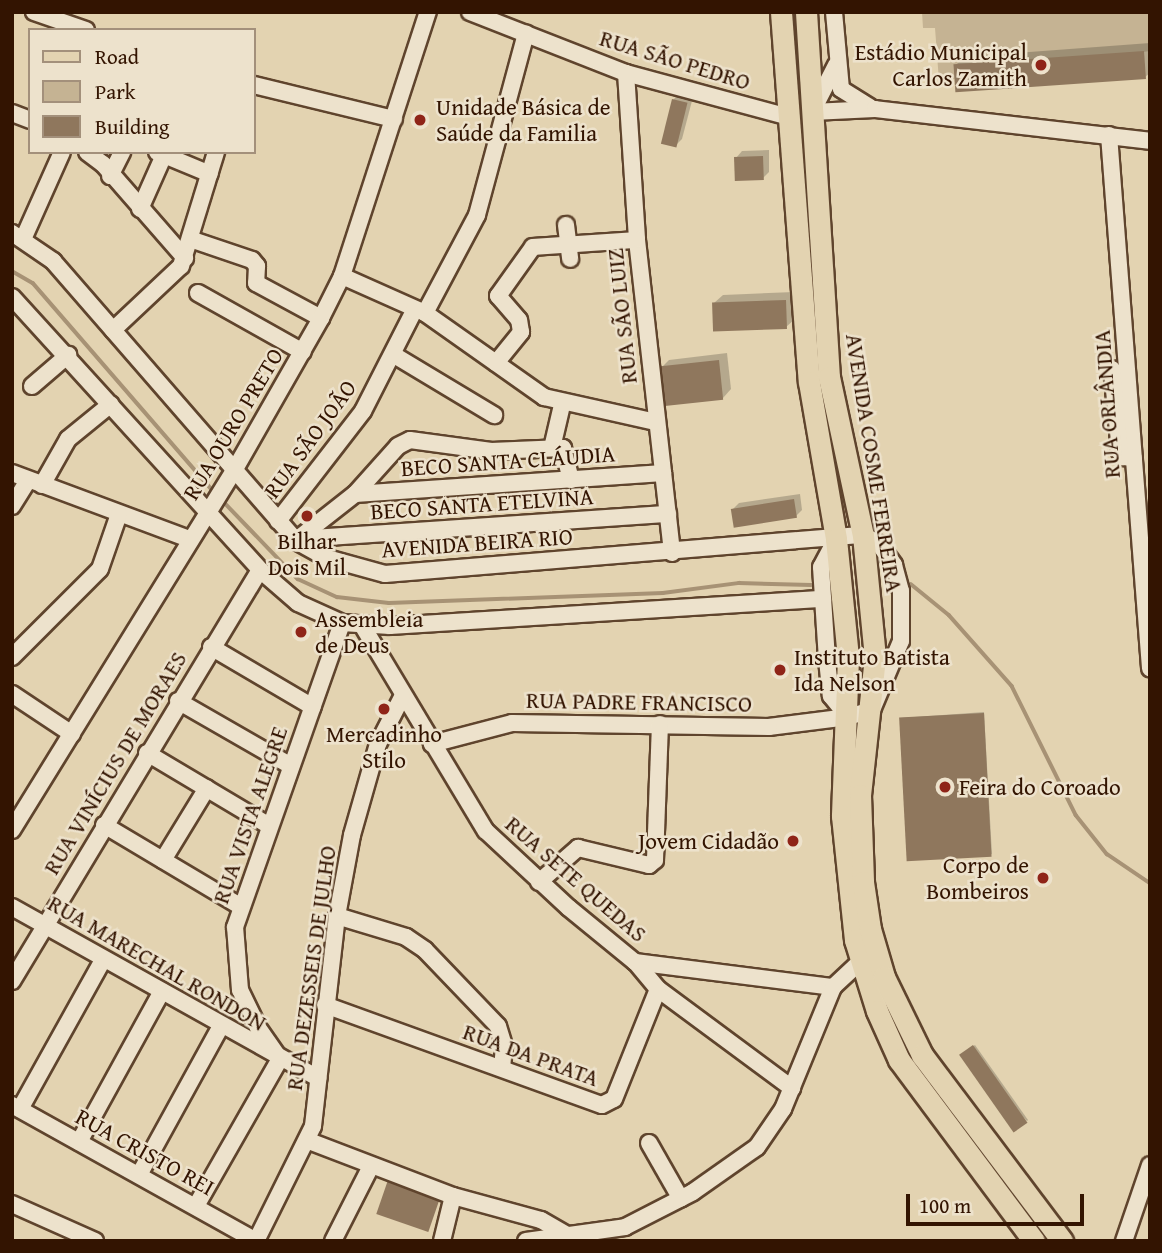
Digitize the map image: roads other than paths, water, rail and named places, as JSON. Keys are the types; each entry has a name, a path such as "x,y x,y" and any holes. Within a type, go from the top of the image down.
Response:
{"main road":[{"path":"781,12 808,382 836,539 848,658 844,858 861,961 899,1060 1034,1241"},
{"name":"AVENIDA COSME FERREIRA","path":"806,12 830,377 863,535 875,657 872,710 862,765 860,839 866,908 884,977 922,1055 1062,1241"}],"street":[{"path":"34,12 80,28"},
{"name":"RUA OURO PRETO","path":"12,830 189,539 233,473 321,318 342,276 428,12"},
{"name":"RUA SÃO PEDRO","path":"470,12 517,25 626,73 789,117"},
{"path":"834,12 843,93 875,110"},
{"name":"RUA SÃO JOÃO","path":"278,521 345,437 477,215 517,25"},
{"path":"838,58 812,112 875,110 1150,141"},
{"name":"RUA SÃO LUIZ","path":"626,73 637,240 672,553"},
{"path":"256,85 394,119"},
{"name":"RUA ORLÂNDIA","path":"1109,135 1150,668"},
{"path":"18,235 61,154"},
{"path":"89,154 185,258"},
{"path":"110,176 121,154"},
{"path":"140,209 161,154 209,174"},
{"path":"113,330 174,274 185,258 215,154"},
{"path":"566,225 570,253"},
{"name":"AVENIDA BEIRA RIO","path":"18,235 52,261 233,473 297,540 354,568 385,574 672,553 863,535"},
{"path":"190,239 252,260 257,266 256,283 321,318"},
{"path":"496,363 521,332 519,320 499,301 500,289 533,247 570,253 637,240"},
{"path":"342,276 420,311 544,397 562,405 656,422"},
{"path":"198,293 303,352"},
{"path":"14,302 211,506 260,570 298,603 342,623 362,625 823,599"},
{"path":"32,386 68,355"},
{"path":"394,355 494,415"},
{"path":"1112,369 1120,452 1123,457 1134,457"},
{"path":"12,506 35,482 68,439 111,404"},
{"path":"552,448 562,405"},
{"path":"297,540 355,494 398,446 410,440 491,451 552,448 567,453 571,480"},
{"path":"12,473 189,539"},
{"name":"BECO SANTA CLÁUDIA","path":"355,494 663,473"},
{"path":"12,657 100,569 118,514"},
{"name":"BECO SANTA ETELVINA","path":"297,540 668,514"},
{"path":"863,535 879,544 894,565 902,604 899,649 872,710"},
{"path":"836,539 821,567 823,599 831,696 848,718"},
{"name":"RUA VINÍCIUS DE MORAES","path":"12,981 147,752 260,570"},
{"name":"RUA VISTA ALEGRE","path":"281,1059 258,1027 240,990 234,946 240,906 342,623"},
{"name":"RUA SETE QUEDAS","path":"362,625 402,697 486,831 539,882 635,962 833,987"},
{"path":"211,647 313,707"},
{"name":"RUA DEZESSEIS DE JULHO","path":"256,1241 309,1141 337,916 368,772 402,697"},
{"path":"14,700 72,734"},
{"path":"178,701 291,766"},
{"name":"RUA PADRE FRANCISCO","path":"432,744 512,723 769,727 848,718 872,710"},
{"path":"539,882 585,847 649,865 658,852 660,724"},
{"path":"147,752 268,825"},
{"path":"163,860 207,788"},
{"path":"104,825 240,906"},
{"name":"RUA MARECHAL RONDON","path":"12,907 317,1078"},
{"path":"337,916 406,937 425,950 498,1026 504,1046 502,1067"},
{"path":"16,1107 103,960"},
{"path":"526,1241 570,1237 625,1227 681,1199 757,1147 772,1130 792,1088 833,987 861,961"},
{"path":"635,962 658,989 792,1088"},
{"name":"RUA DA PRATA","path":"325,1005 608,1104 658,989"},
{"path":"79,1142 162,991"},
{"path":"139,1175 221,1026"},
{"path":"197,1206 281,1059"},
{"name":"RUA CRISTO REI","path":"16,1107 256,1241"},
{"path":"309,1141 453,1196 541,1220 570,1237"},
{"path":"649,1143 681,1199"},
{"path":"1125,1241 1150,1165"},
{"path":"333,1241 371,1166"},
{"path":"442,1241 453,1196"},
{"path":"12,1204 95,1241"}],"waterway":[{"path":"12,271 33,283 215,493"},
{"path":"221,499 298,579 337,597 389,603 663,593 739,583 811,585"},
{"path":"911,584 949,615 1012,686 1076,815 1107,854 1150,883"}],"place":[{"name":"Estádio Municipal Carlos Zamith","path":"1041,65"},
{"name":"Unidade Básica de Saúde da Familia","path":"420,120"},
{"name":"Bilhar Dois Mil","path":"307,516"},
{"name":"Assembleia de Deus","path":"301,632"},
{"name":"Instituto Batista Ida Nelson","path":"780,670"},
{"name":"Mercadinho Stilo","path":"384,709"},
{"name":"Feira do Coroado","path":"945,787"},
{"name":"Jovem Cidadão","path":"793,841"},
{"name":"Corpo de Bombeiros","path":"1043,878"}]}
